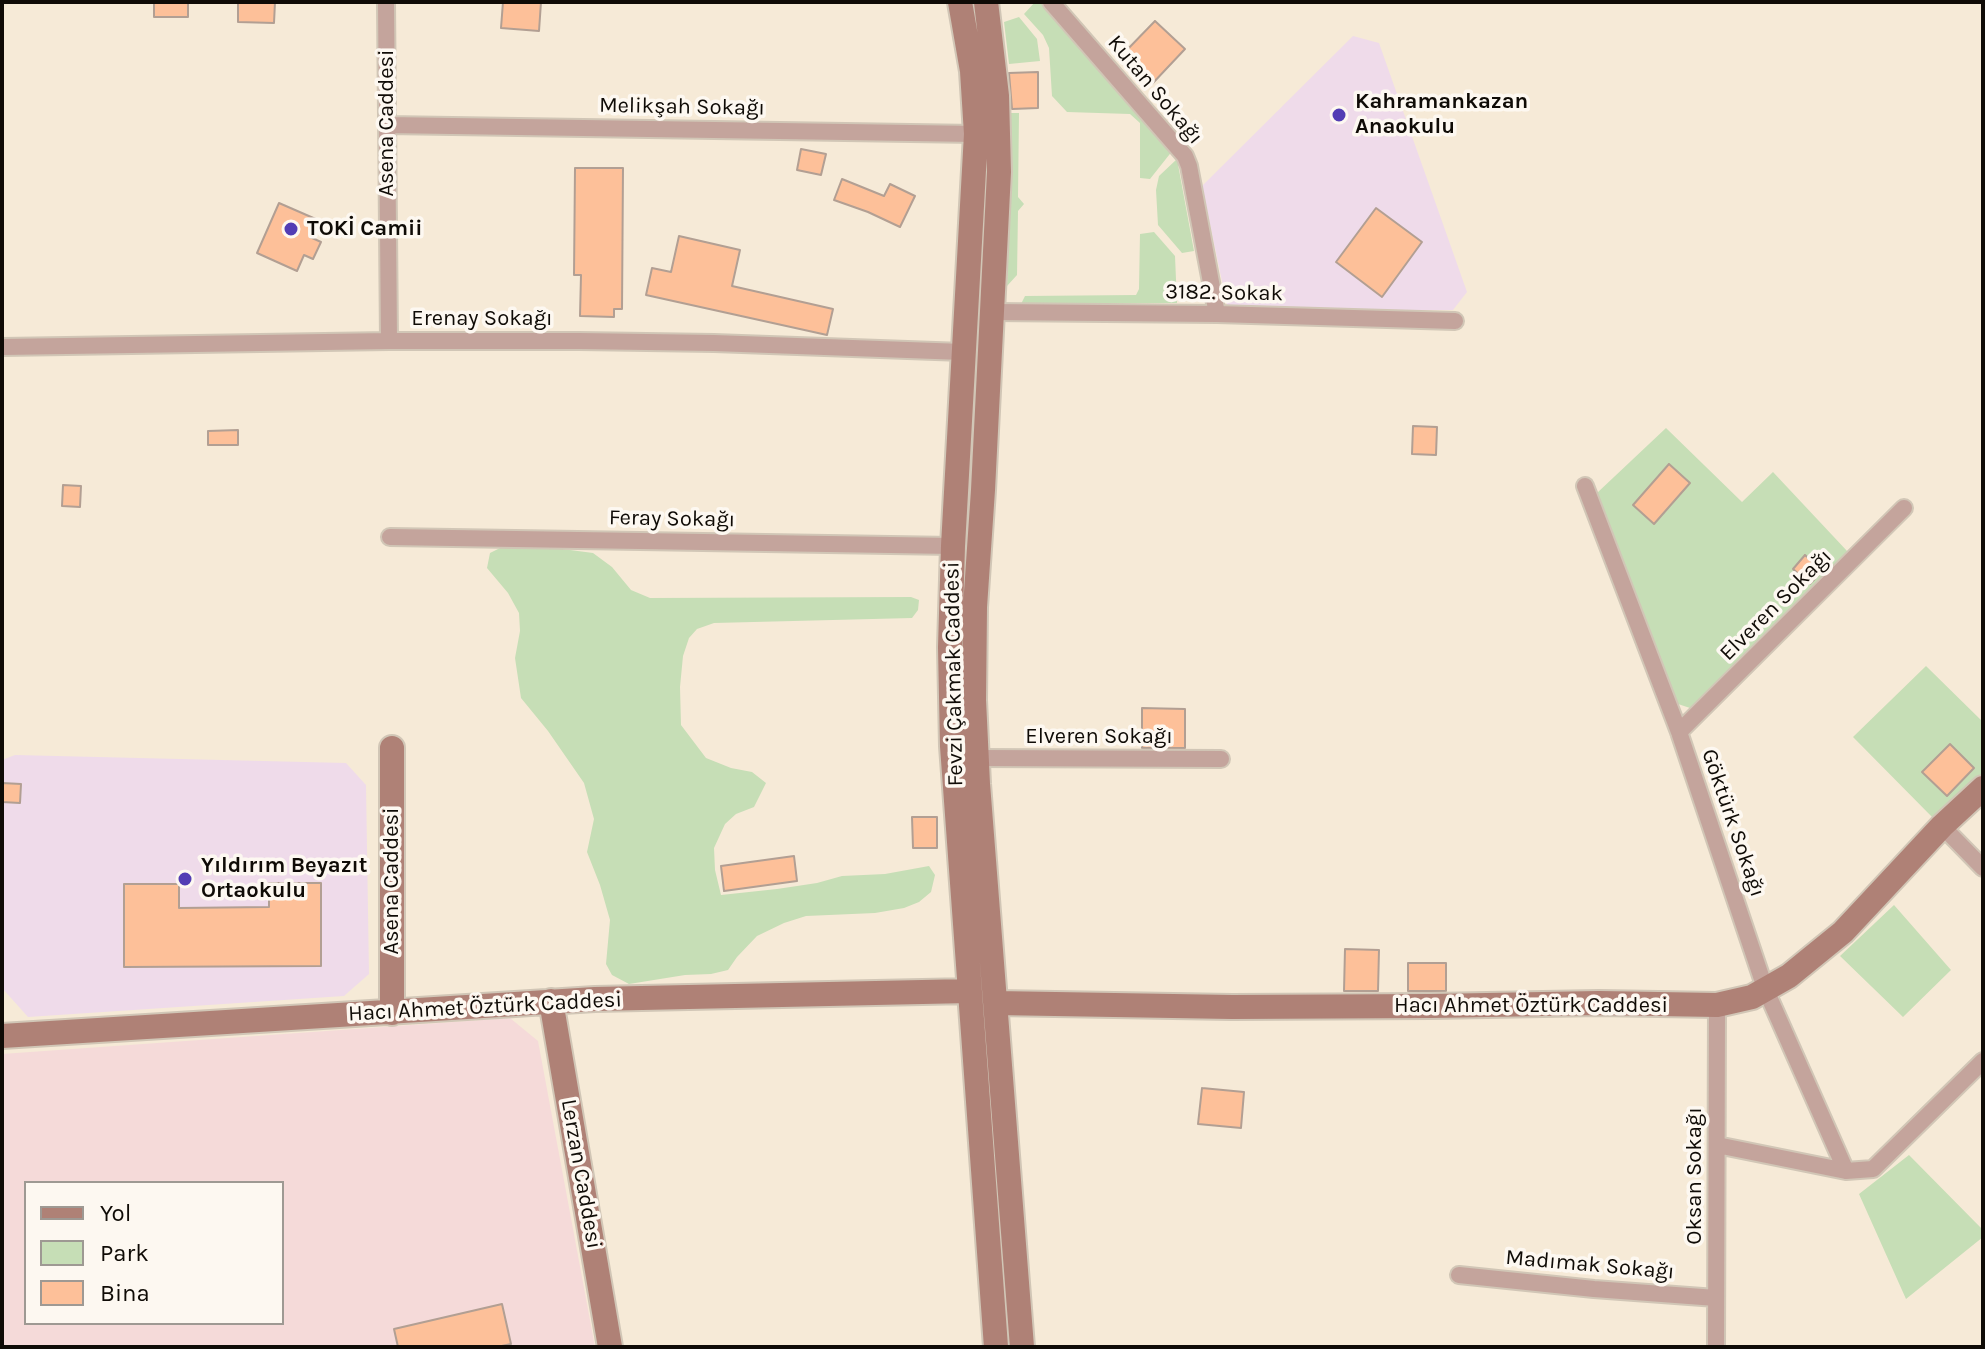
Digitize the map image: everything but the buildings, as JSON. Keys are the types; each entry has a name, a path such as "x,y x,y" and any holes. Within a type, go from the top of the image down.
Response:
{"main road":[{"name":"Fevzi Çakmak Caddesi","path":"960,2 972,71 976,134 953,546 950,647 952,746 996,1347"},
{"name":"Fevzi Çakmak Caddesi","path":"986,2 997,96 999,172 975,607 974,700 1022,1347"},
{"name":"Asena Caddesi","path":"392,748 392,1013"},
{"name":"Hacı Ahmet Öztürk Caddesi","path":"996,1003 1232,1007 1599,1003 1717,1005 1752,997 1789,976 1843,932 1942,826 1983,788"},
{"name":"Hacı Ahmet Öztürk Caddesi","path":"2,1036 551,1001 969,991"},
{"name":"Lerzan Caddesi","path":"551,1001 610,1347"}],"street":[{"name":"Asena Caddesi","path":"386,2 389,341"},
{"name":"Kutan Sokağı","path":"1051,2 1185,156 1217,314"},
{"name":"Melikşah Sokağı","path":"387,125 976,134"},
{"name":"3182. Sokak","path":"993,312 1455,321"},
{"name":"Erenay Sokağı","path":"2,347 389,341 714,343 963,352"},
{"name":"Göktürk Sokağı","path":"1585,486 1679,732 1765,988 1846,1171"},
{"name":"Elveren Sokağı","path":"1679,732 1904,508"},
{"name":"Feray Sokağı","path":"390,537 953,546"},
{"name":"Elveren Sokağı","path":"977,758 1221,759"},
{"path":"1942,826 1983,868"},
{"name":"Oksan Sokağı","path":"1716,1347 1717,1005"},
{"path":"1717,1145 1846,1171 1873,1169 1983,1061"},
{"name":"Madımak Sokağı","path":"1459,1275 1716,1298"}],"shaded area":[{"name":"Kahramankazan Anaokulu","path":"1353,36 1379,43 1467,292 1453,310 1228,310 1202,186"},
{"name":"Yıldırım Beyazıt Ortaokulu","path":"15,755 346,763 366,785 369,974 344,996 28,1017 2,988 2,760"},
{"path":"510,1018 538,1041 595,1347 2,1347 2,1054"}],"green space":[{"path":"1035,2 1040,2 1173,150 1150,179 1140,178 1140,123 1130,114 1067,112 1052,96 1049,48 1043,35 1024,14"},
{"path":"1019,17 1037,39 1040,61 1009,64 1004,22"},
{"path":"1011,113 1019,113 1018,197 1024,204 1018,211 1017,275 1007,286 1011,181"},
{"path":"1177,159 1194,251 1182,253 1158,225 1156,190 1159,176"},
{"path":"1154,232 1175,256 1177,303 1021,304 1025,296 1136,295 1139,289 1140,234"},
{"path":"1666,428 1742,502 1773,472 1848,552 1693,709 1672,702 1597,493"},
{"path":"502,547 555,548 593,553 612,567 631,590 650,598 911,597 919,600 918,610 912,618 714,623 697,629 689,638 683,656 681,725 706,758 752,772 766,783 754,807 736,814 725,824 714,848 721,895 929,866 935,875 931,892 919,902 904,908 875,913 806,916 784,923 757,936 728,970 629,984 612,975 606,964 610,920 587,852 594,819 584,783 521,698 515,658 520,631 519,613 508,593 487,568 490,553"},
{"path":"1926,666 1983,722 1983,773 1936,821 1853,737"},
{"path":"1894,905 1951,970 1903,1017 1840,956"},
{"path":"1909,1155 1983,1230 1983,1237 1906,1299 1859,1194"}],"place":[{"name":"Kahramankazan Anaokulu","path":"1339,115"},
{"name":"TOKİ Camii","path":"291,229"},
{"name":"Yıldırım Beyazıt Ortaokulu","path":"185,879"}]}
